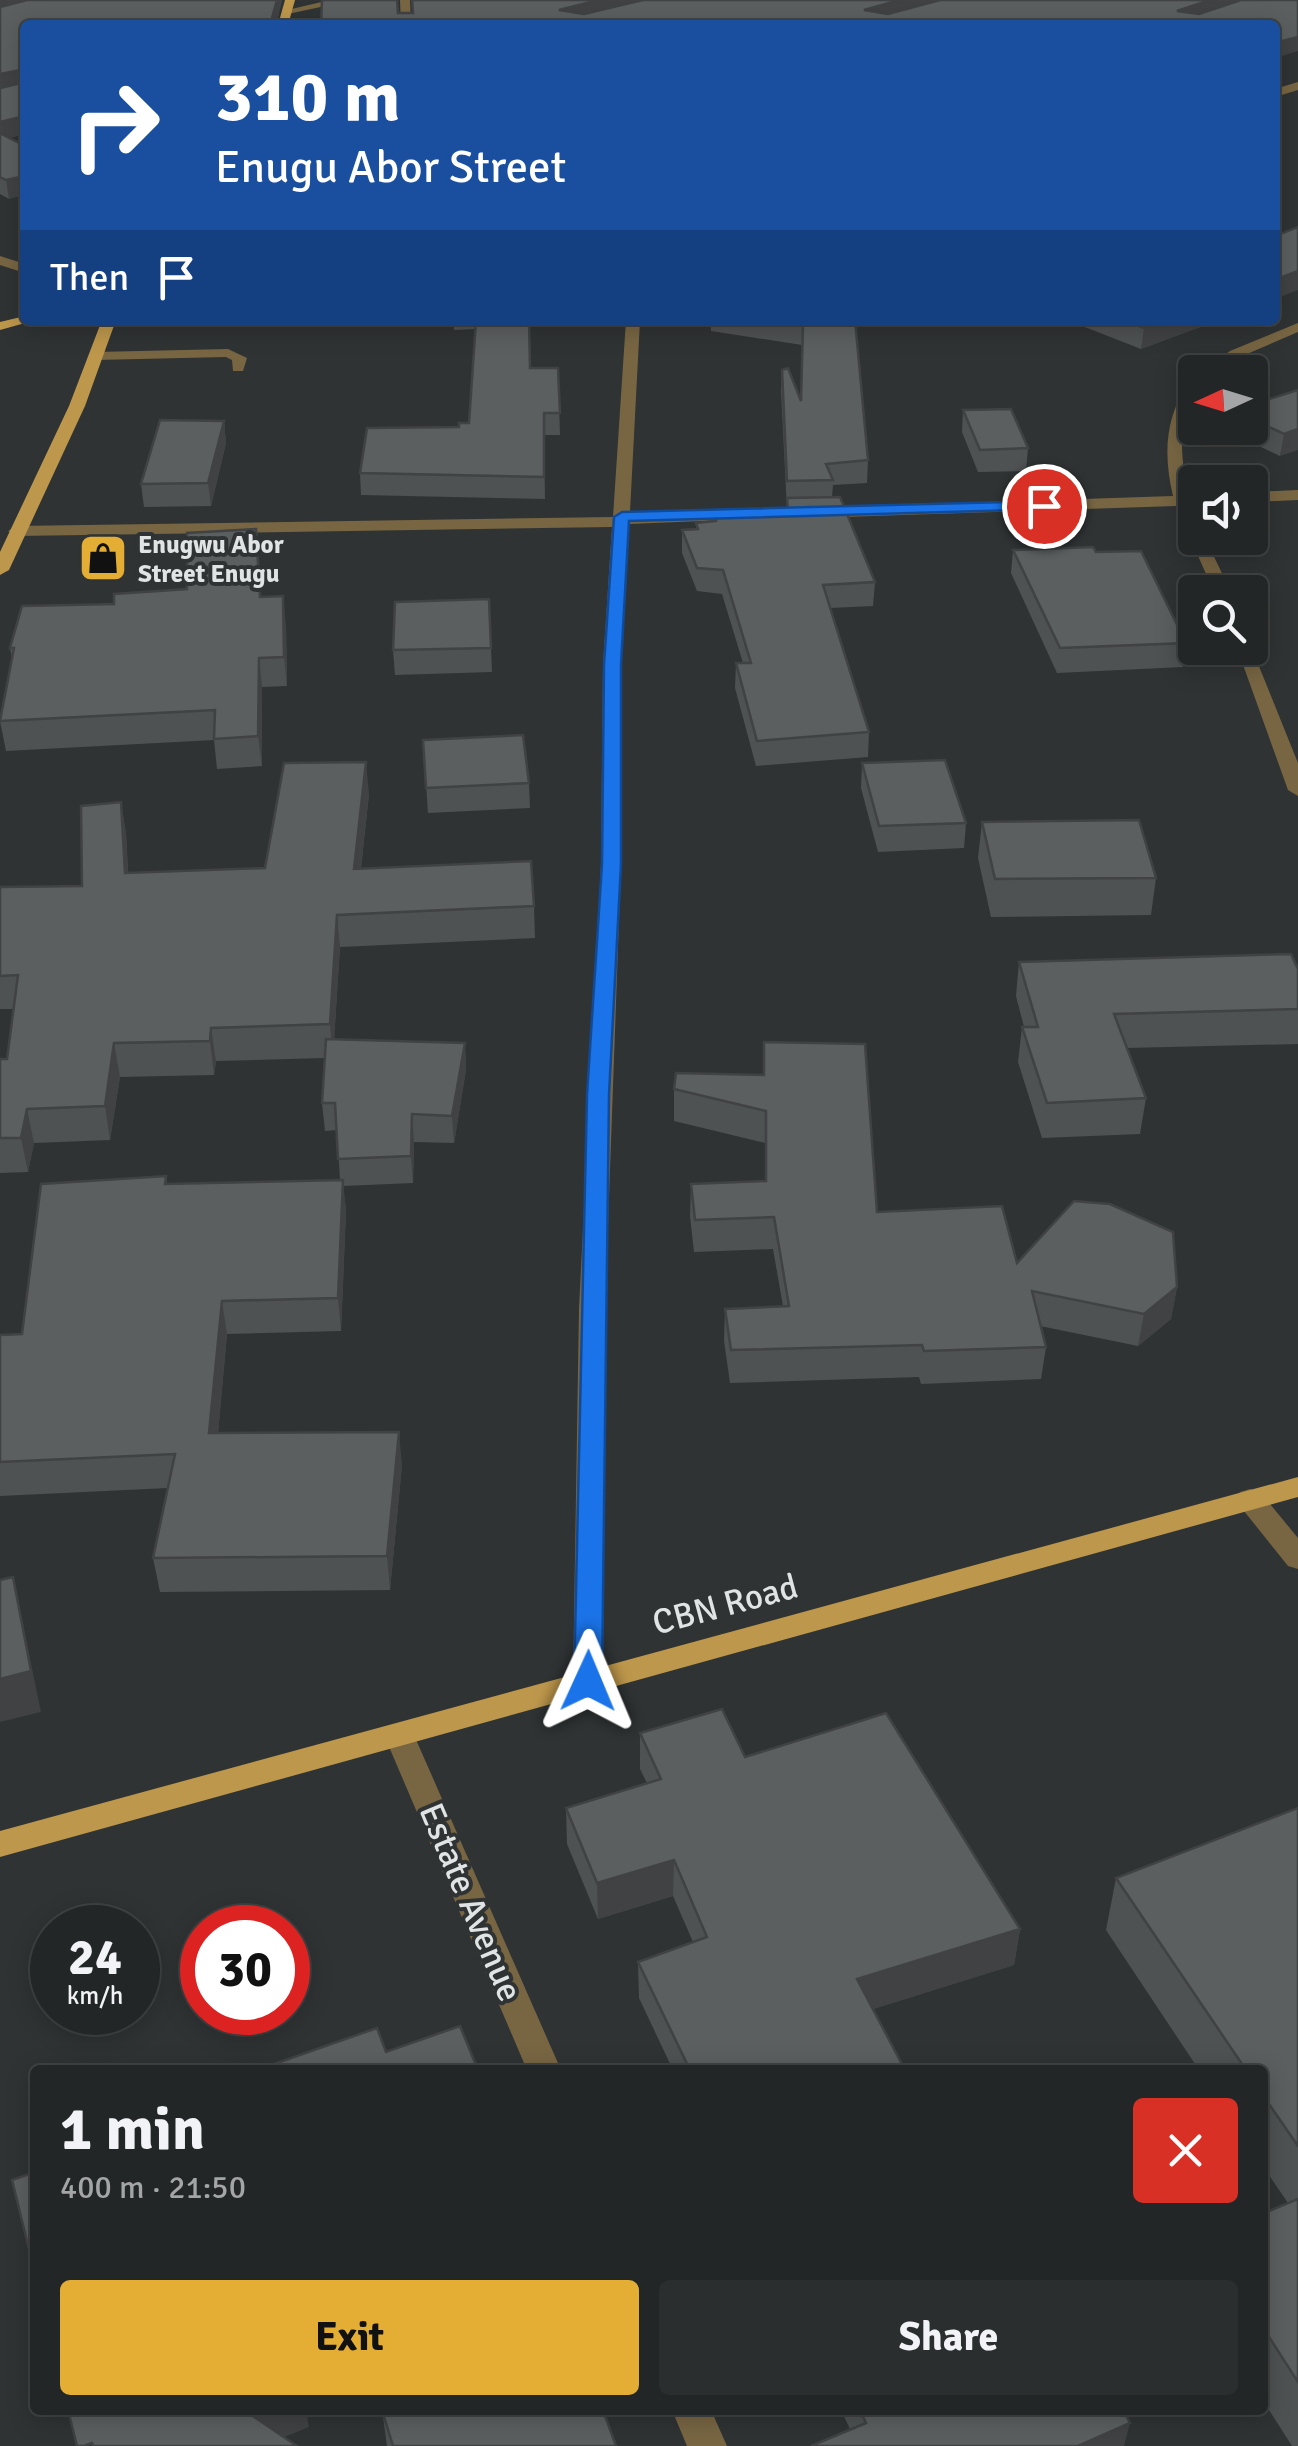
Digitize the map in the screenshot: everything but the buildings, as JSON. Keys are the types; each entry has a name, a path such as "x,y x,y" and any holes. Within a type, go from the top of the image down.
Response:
{"main road":[{"path":"0,570 8,542 74,412 107,325"},
{"name":"CBN Road","path":"0,1844 1298,1487"}],"street":[{"path":"289,6 348,0"},
{"path":"588,1681 597,1115 611,864 612,665 634,325"},
{"path":"1234,355 1298,327"},
{"path":"96,356 228,353 240,358 238,368"},
{"path":"1178,415 1178,445"},
{"path":"1268,497 1298,495"},
{"path":"788,513 1178,501"},
{"path":"8,542 769,514"},
{"path":"1252,665 1298,790"},
{"path":"1250,1499 1298,1558"},
{"name":"Estate Avenue","path":"399,1735 542,2065"},
{"path":"693,2415 707,2446"}],"place":[{"name":"Enugwu Abor Street Enugu","path":"103,558"}],"route":[{"path":"588,1681 598,1095 611,864 612,665 622,517 1044,506"}]}
